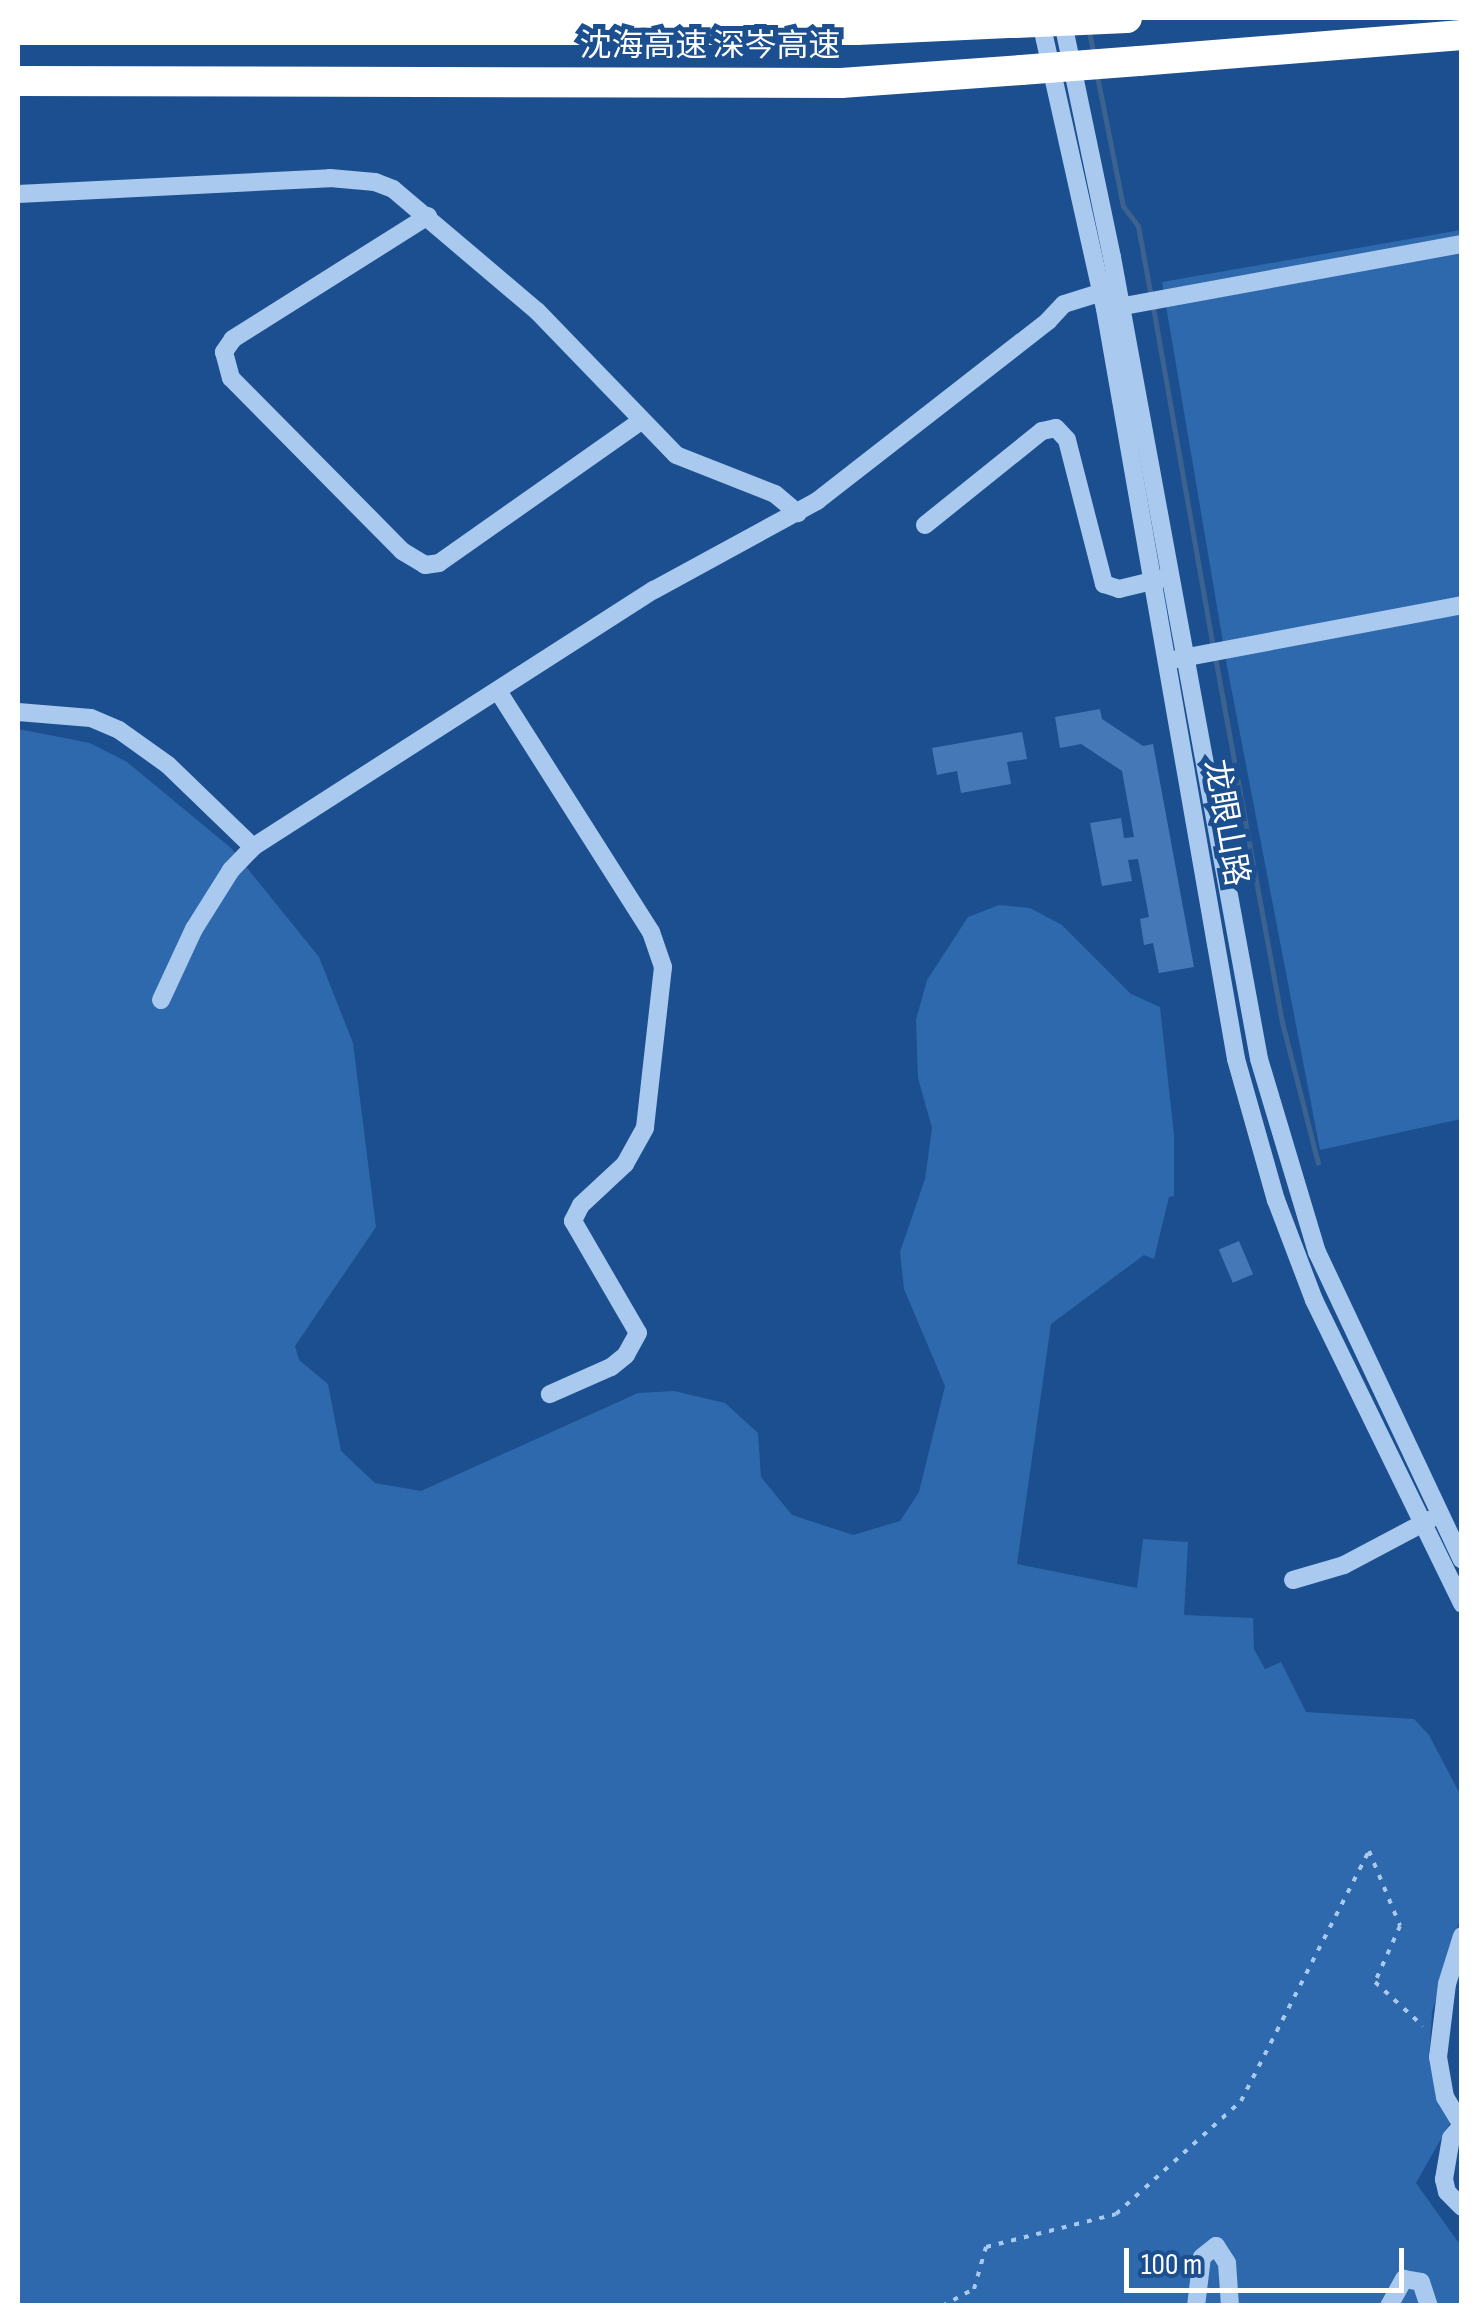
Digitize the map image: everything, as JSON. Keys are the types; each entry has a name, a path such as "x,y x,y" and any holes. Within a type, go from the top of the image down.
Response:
{"highway":[{"name":"沈海高速 深岑高速","path":"18,30 857,30 1127,18"},
{"name":"沈海高速 深岑高速","path":"18,82 841,83 1462,35"}],"street":[{"name":"龙眼山路","path":"1062,18 1176,659 1259,1059 1324,1270 1440,1515 1457,1540 1462,1560"},
{"name":"龙眼山路","path":"1027,20 1111,298"},
{"path":"18,194 356,179 393,189 538,312 676,454 775,494 798,512"},
{"path":"428,216 233,340 224,352 231,378 402,551 414,561 439,563 641,420"},
{"path":"161,1000 194,929 231,870 252,847 687,570 798,512 1048,321 1064,304 1111,298 1156,300 1462,244"},
{"path":"925,526 1042,431 1056,428 1067,440 1104,584 1119,589 1161,579"},
{"path":"1176,659 1462,605"},
{"name":"龙眼山路","path":"1176,659 1236,1059 1273,1190 1337,1357 1462,1604"},
{"path":"498,691 651,932 664,967 645,1128 625,1164 574,1212 573,1221 638,1333 626,1355 550,1394"},
{"path":"18,712 91,718 119,730 168,765 252,847"},
{"path":"1293,1580 1344,1565 1440,1515"},
{"path":"1435,1551 1457,1540"},
{"path":"1462,1936 1447,1984 1439,2040 1445,2097 1462,2125 1451,2138 1444,2178 1447,2192 1462,2206"},
{"path":"1196,2306 1202,2257 1216,2246 1227,2263 1230,2306"},
{"path":"1389,2306 1404,2279 1421,2282 1429,2306"}],"path":[{"path":"942,2306 974,2290 986,2247 1116,2214 1241,2101 1369,1851 1400,1926 1375,1982 1439,2040"}],"shaded area":[{"path":"1461,230 1461,1119 1320,1150 1227,666 1162,282"},
{"path":"18,729 90,743 127,762 231,848 319,957 353,1043 376,1227 295,1346 299,1360 328,1384 341,1451 375,1483 421,1491 638,1393 674,1391 725,1403 758,1433 761,1477 792,1515 853,1535 900,1521 919,1492 945,1386 904,1289 900,1252 925,1179 932,1128 918,1078 916,1020 927,980 968,917 999,905 1030,908 1062,925 1131,994 1160,1007 1174,1135 1174,1196 1169,1197 1154,1259 1144,1255 1051,1324 1017,1564 1137,1588 1143,1539 1188,1542 1184,1615 1253,1618 1254,1649 1265,1669 1281,1662 1306,1712 1414,1719 1429,1735 1461,1796 1462,1912 1432,2012 1429,2060 1450,2123 1416,2183 1461,2246 1461,2305 18,2305"}],"building":[{"path":"1100,709 1102,719 1143,746 1153,744 1194,967 1159,973 1153,943 1144,945 1140,919 1149,917 1138,859 1128,860 1132,881 1102,886 1090,823 1121,818 1124,838 1134,837 1122,771 1081,744 1060,748 1055,717"},
{"path":"1022,732 1027,759 1007,762 1011,784 961,793 957,771 937,775 932,748"},
{"path":"1239,1241 1253,1274 1233,1283 1219,1250"}],"waterway":[{"path":"1089,32 1094,56"},
{"path":"1097,76 1123,206 1138,226 1151,297"},
{"path":"1153,307 1213,646"},
{"path":"1215,657 1283,1026 1318,1163"}]}
